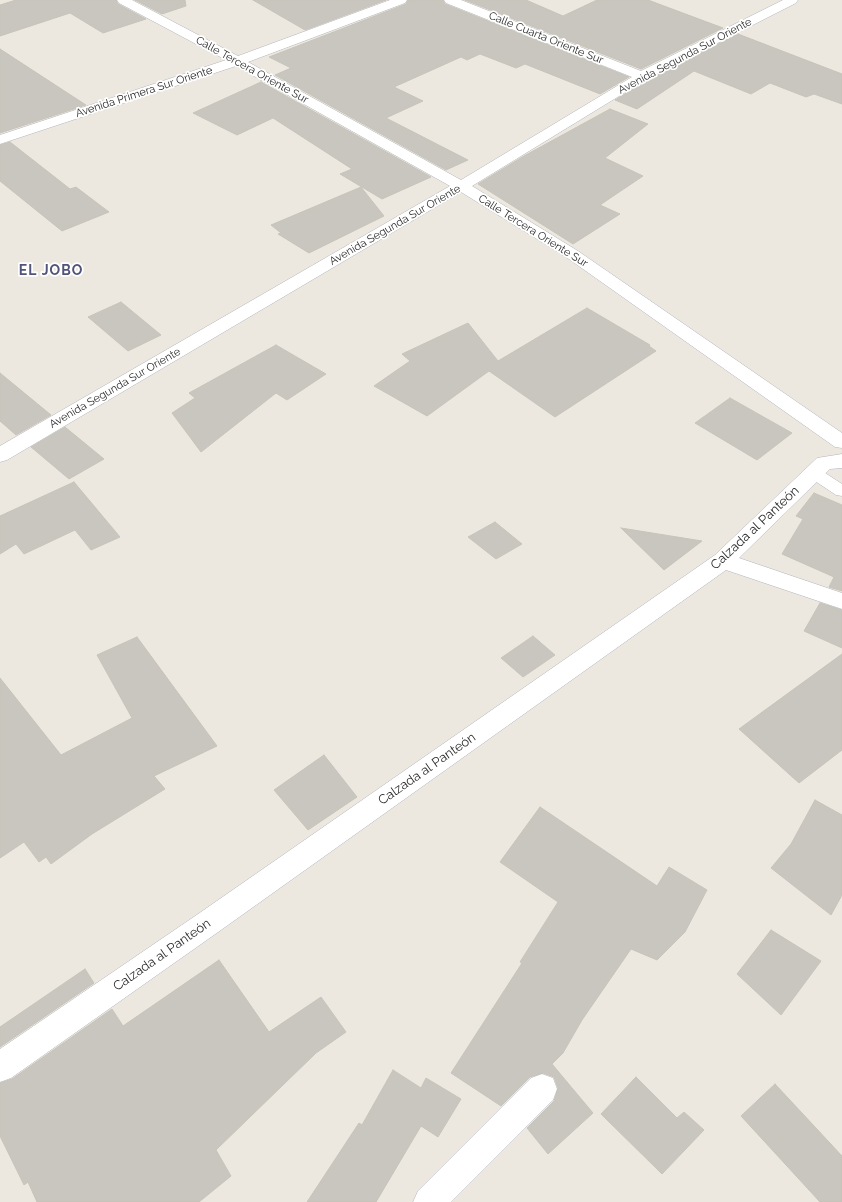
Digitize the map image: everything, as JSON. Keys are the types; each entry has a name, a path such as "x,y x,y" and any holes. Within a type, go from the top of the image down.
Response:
{"street":[{"name":"Calle Tercera Oriente Sur","path":"123,0 237,61 461,186 572,254 842,442"},
{"name":"Avenida Primera Sur Oriente","path":"0,140 237,61 401,0"},
{"name":"Calle Cuarta Oriente Sur","path":"450,0 642,76"},
{"name":"Avenida Segunda Sur Oriente","path":"0,455 461,186 642,76 792,0"},
{"name":"Calzada al Panteón","path":"0,1067 205,925 723,561 824,463 842,461"},
{"path":"723,561 842,601"},
{"path":"429,1202 542,1089"}],"lane":[{"path":"814,473 842,491"}],"building":[{"path":"16,0 116,0 118,4 146,19 103,33 70,13 0,36 0,5"},
{"path":"135,0 185,0 186,6 162,14"},
{"path":"253,0 386,0 305,30"},
{"path":"408,0 443,0 445,4 629,77 600,94 525,64 516,68 480,54 467,60 461,57 394,87 423,101 386,118 468,160 446,170 275,75 291,68 269,57 406,4"},
{"path":"465,0 526,0 563,16 597,0 648,0 723,28 641,69"},
{"path":"738,34 842,74 842,104 814,94 806,97 770,83 751,94 694,71 637,109 615,100 648,80"},
{"path":"0,49 86,105 0,133"},
{"path":"261,82 431,177 382,199 340,174 352,169 273,118 237,135 193,113"},
{"path":"610,109 648,124 605,158 643,176 600,205 620,214 573,244 478,184 524,156"},
{"path":"10,142 70,189 76,187 109,212 62,231 0,181 0,145"},
{"path":"361,187 384,216 309,253 278,234 281,233 271,225"},
{"path":"121,302 161,335 128,351 88,317"},
{"path":"587,308 650,345 649,346 656,351 555,417 489,371 427,416 374,386 410,361 402,354 468,323 498,361"},
{"path":"276,345 326,374 287,400 276,393 201,452 172,413 195,398 189,393"},
{"path":"0,373 51,415 16,435 0,421"},
{"path":"730,398 792,433 757,460 695,423"},
{"path":"65,427 104,459 69,479 31,447"},
{"path":"74,482 120,537 91,550 75,530 24,554 16,544 0,554 0,516"},
{"path":"814,493 842,505 842,591 829,587 834,577 782,554 803,519 796,516"},
{"path":"495,522 522,544 496,559 468,537"},
{"path":"621,528 702,541 664,570"},
{"path":"820,603 842,610 842,648 804,631"},
{"path":"533,636 555,655 523,677 501,658"},
{"path":"137,637 217,746 154,776 165,789 92,834 51,864 46,857 39,862 24,842 0,858 0,678 61,755 132,718 97,655"},
{"path":"842,654 842,750 799,783 739,729"},
{"path":"324,755 357,797 308,830 274,790"},
{"path":"815,800 842,815 842,895 831,915 771,868 791,844"},
{"path":"540,807 657,886 669,867 707,890 685,932 657,960 631,949 582,1020 563,1053 552,1064 593,1113 548,1154 527,1128 554,1101 558,1088 554,1077 543,1073 530,1077 501,1106 451,1073 522,963 520,962 558,902 500,862"},
{"path":"771,930 821,961 781,1015 737,974"},
{"path":"219,960 269,1032 321,997 346,1032 316,1053 216,1150 231,1176 199,1202 37,1202 28,1182 24,1185 0,1136 0,1083 12,1079 112,1009 123,1026"},
{"path":"85,969 94,983 0,1047 0,1027"},
{"path":"393,1070 421,1088 426,1078 461,1099 438,1137 421,1126 376,1202 307,1202 359,1123 362,1125"},
{"path":"636,1077 677,1118 684,1112 704,1130 662,1174 601,1114"},
{"path":"775,1084 842,1156 842,1202 820,1202 741,1116"}],"district":[{"name":"EL JOBO","path":"51,271"}]}
